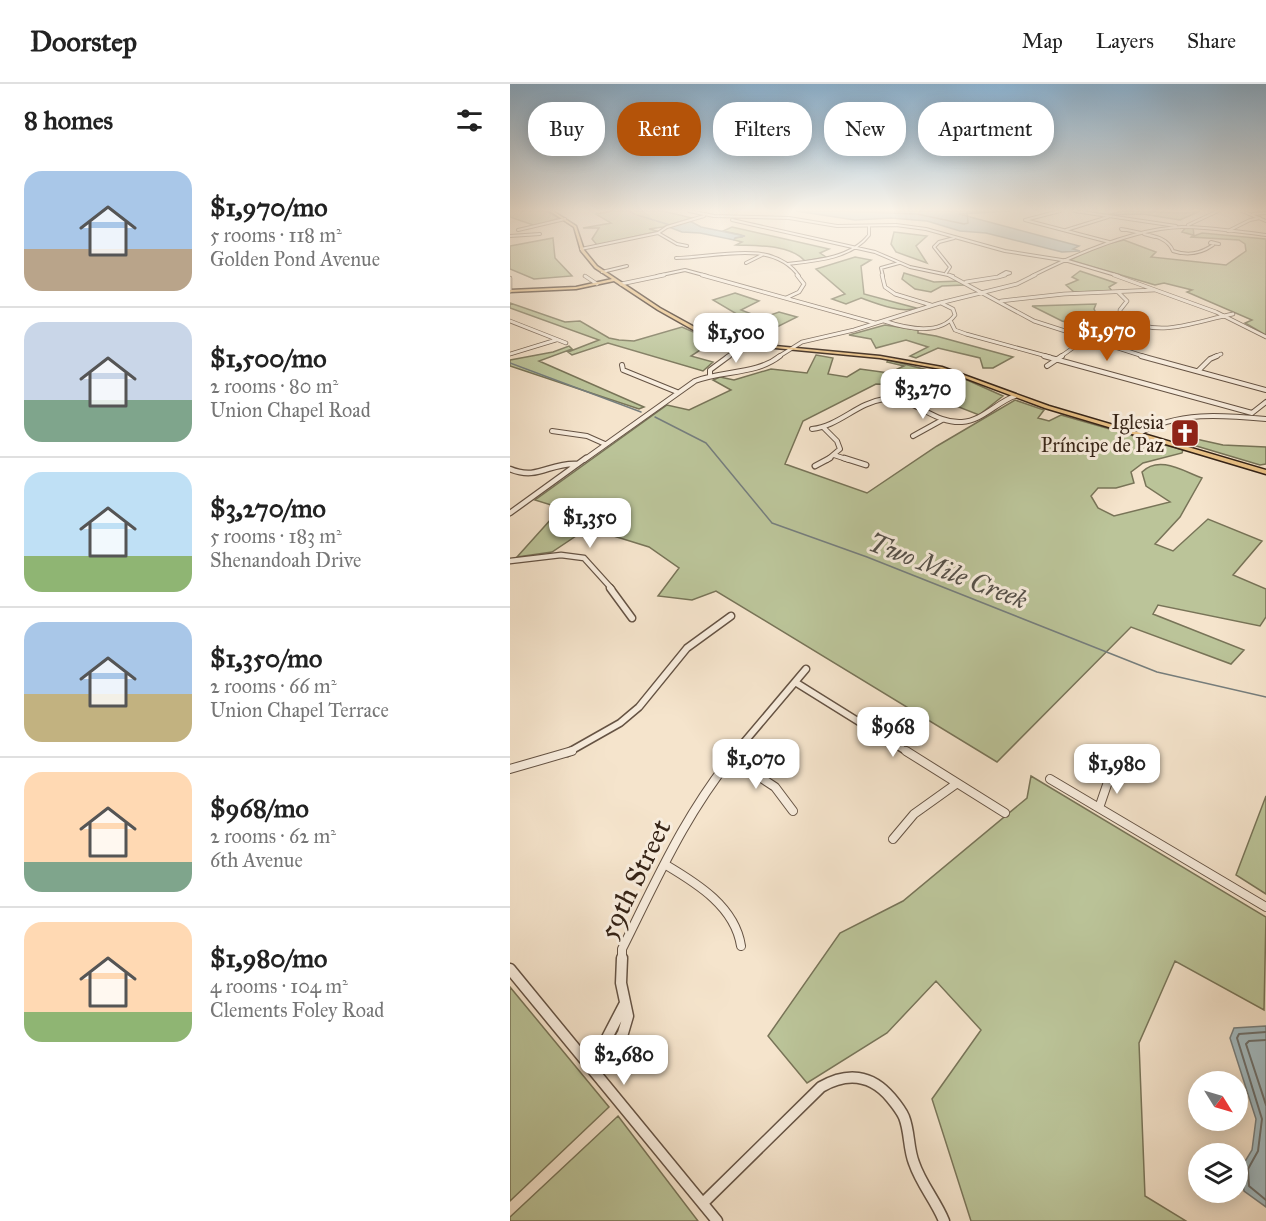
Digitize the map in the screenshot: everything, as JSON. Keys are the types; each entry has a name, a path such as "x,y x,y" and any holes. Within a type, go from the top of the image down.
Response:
{"main road":[{"path":"593,264 614,280 699,332 745,345 920,363 961,374 1015,396 1266,472"},
{"path":"510,291 576,288 614,280"}],"street":[{"path":"786,298 799,292 804,286 788,264"},
{"path":"895,264 881,268 885,288 895,294 931,305"},
{"path":"902,264 946,273 1034,321 1121,350 1266,390"},
{"path":"946,273 950,267 948,264"},
{"path":"511,510 695,381 710,375 767,366 788,349 802,342 876,324 931,305 1025,281 1056,264"},
{"path":"1077,264 1158,289 1222,315 1266,337"},
{"path":"602,272 627,266"},
{"path":"621,284 682,269 876,324"},
{"path":"585,276 597,284"},
{"path":"966,282 998,277"},
{"path":"510,278 510,291"},
{"path":"1001,301 1158,289"},
{"path":"1118,292 1127,301 1119,310 1120,316 1147,327 1181,327 1233,314"},
{"path":"940,303 955,312 951,322 955,330"},
{"path":"510,321 566,343"},
{"path":"883,321 905,327 955,330 1266,418"},
{"path":"932,328 951,322"},
{"path":"1121,350 1140,340 1147,327"},
{"path":"1047,366 1087,338"},
{"path":"511,353 556,339"},
{"path":"710,375 710,370 745,345"},
{"path":"1198,371 1210,359 1221,354"},
{"path":"622,365 623,370 677,392"},
{"path":"812,429 824,428 873,402 886,399 903,400 942,420 964,422 991,413 1013,400 1015,396"},
{"path":"1138,434 1152,426 1174,420 1252,415 1266,402"},
{"path":"913,436 942,420"},
{"path":"814,466 839,451 840,446 824,428"},
{"path":"552,431 587,436 605,444"},
{"path":"834,455 866,465"},
{"path":"510,469 522,476 531,476 566,463 577,464"},
{"path":"510,561 561,555 584,558 624,603 632,618"},
{"path":"510,769 573,751 620,723 639,707 687,648 731,616"},
{"name":"59th Street","path":"593,1070 605,1065 623,1033 627,1016 620,961 622,949 701,797 806,669"},
{"path":"795,681 1005,813"},
{"path":"731,758 779,790 788,800 793,811"},
{"path":"1099,808 1111,773"},
{"path":"1050,779 1266,907"},
{"path":"893,839 914,814 957,784"},
{"path":"666,865 689,878 728,916 737,928 741,946"},
{"path":"510,969 717,1221"},
{"path":"703,1203 821,1087 843,1076 855,1075 873,1082 888,1093 904,1116 913,1162 944,1221"}],"green space":[{"path":"510,264 561,264 572,276 534,279 510,269"},
{"path":"832,264 864,264 861,266 864,294 916,308 896,309 861,298 846,304 832,299 845,294 816,269"},
{"path":"1084,264 1217,264 1266,264 1266,335 1245,323 1252,320 1187,292 1192,290 1164,283 1155,285"},
{"path":"1080,271 1116,283 1109,287 1112,291 1074,292 1066,285 1078,280 1072,277"},
{"path":"904,273 934,282 960,281 964,285 942,286 931,292 915,289 902,279"},
{"path":"735,293 759,301 741,310 762,318 779,312 797,317 767,332 713,300"},
{"path":"510,303 565,322 580,321 609,338 619,340 634,341 682,327 714,341 691,356 713,362 703,371 608,343 572,355 568,352 599,340 510,308"},
{"path":"1096,304 1094,309 1100,321 1123,329 1114,335 1062,321 1032,306"},
{"path":"885,325 918,330 918,333 1013,357 993,368 983,368 980,358 938,348 916,358 910,356 928,347 906,340 876,348 871,339 849,335"},
{"path":"569,346 572,349 539,361 644,407 639,409 510,366 510,360 553,352"},
{"path":"816,355 833,358 828,374 847,377 860,369 889,373 904,366 887,362 888,360 967,380 1003,396 979,415 903,385 876,384 803,421 785,464 867,493 937,446 1015,400 1044,410 1038,418 1049,421 1061,415 1183,450 1182,453 1143,463 1131,472 1134,483 1116,488 1098,488 1091,496 1098,508 1114,516 1170,502 1146,486 1142,472 1149,467 1171,466 1202,478 1180,517 1155,544 1173,551 1208,519 1262,541 1233,575 1266,589 1266,617 1260,626 1158,605 1153,614 1244,650 1231,664 1131,627 997,762 716,591 692,600 658,596 679,568 649,547 588,528 552,552 517,557 561,508 535,500 667,405 689,410 731,390 713,380 720,377 734,380 771,369 807,373"},
{"path":"1196,439 1223,445 1266,447 1266,464 1260,465 1193,445"},
{"path":"1031,776 1266,917 1264,1010 1175,961 1139,1043 1145,1196 1186,1221 971,1221 932,1099 981,1030 936,981 887,1033 807,1083 768,1036 840,933 903,901 1027,798"},
{"path":"1266,796 1266,894 1236,875"},
{"path":"510,987 609,1107 510,1201"},
{"path":"618,1116 698,1221 510,1221 510,1217"}],"water":[{"path":"1266,1026 1266,1207 1248,1194 1248,1157 1252,1150 1256,1119 1248,1094 1248,1071 1241,1071 1230,1038 1234,1028"}],"waterway":[{"path":"510,363 641,412"},
{"name":"Two Mile Creek","path":"655,417 706,443 772,523 867,557 1157,672 1266,697"}],"place":[{"name":"Iglesia Príncipe de Paz","path":"1185,433"}]}
